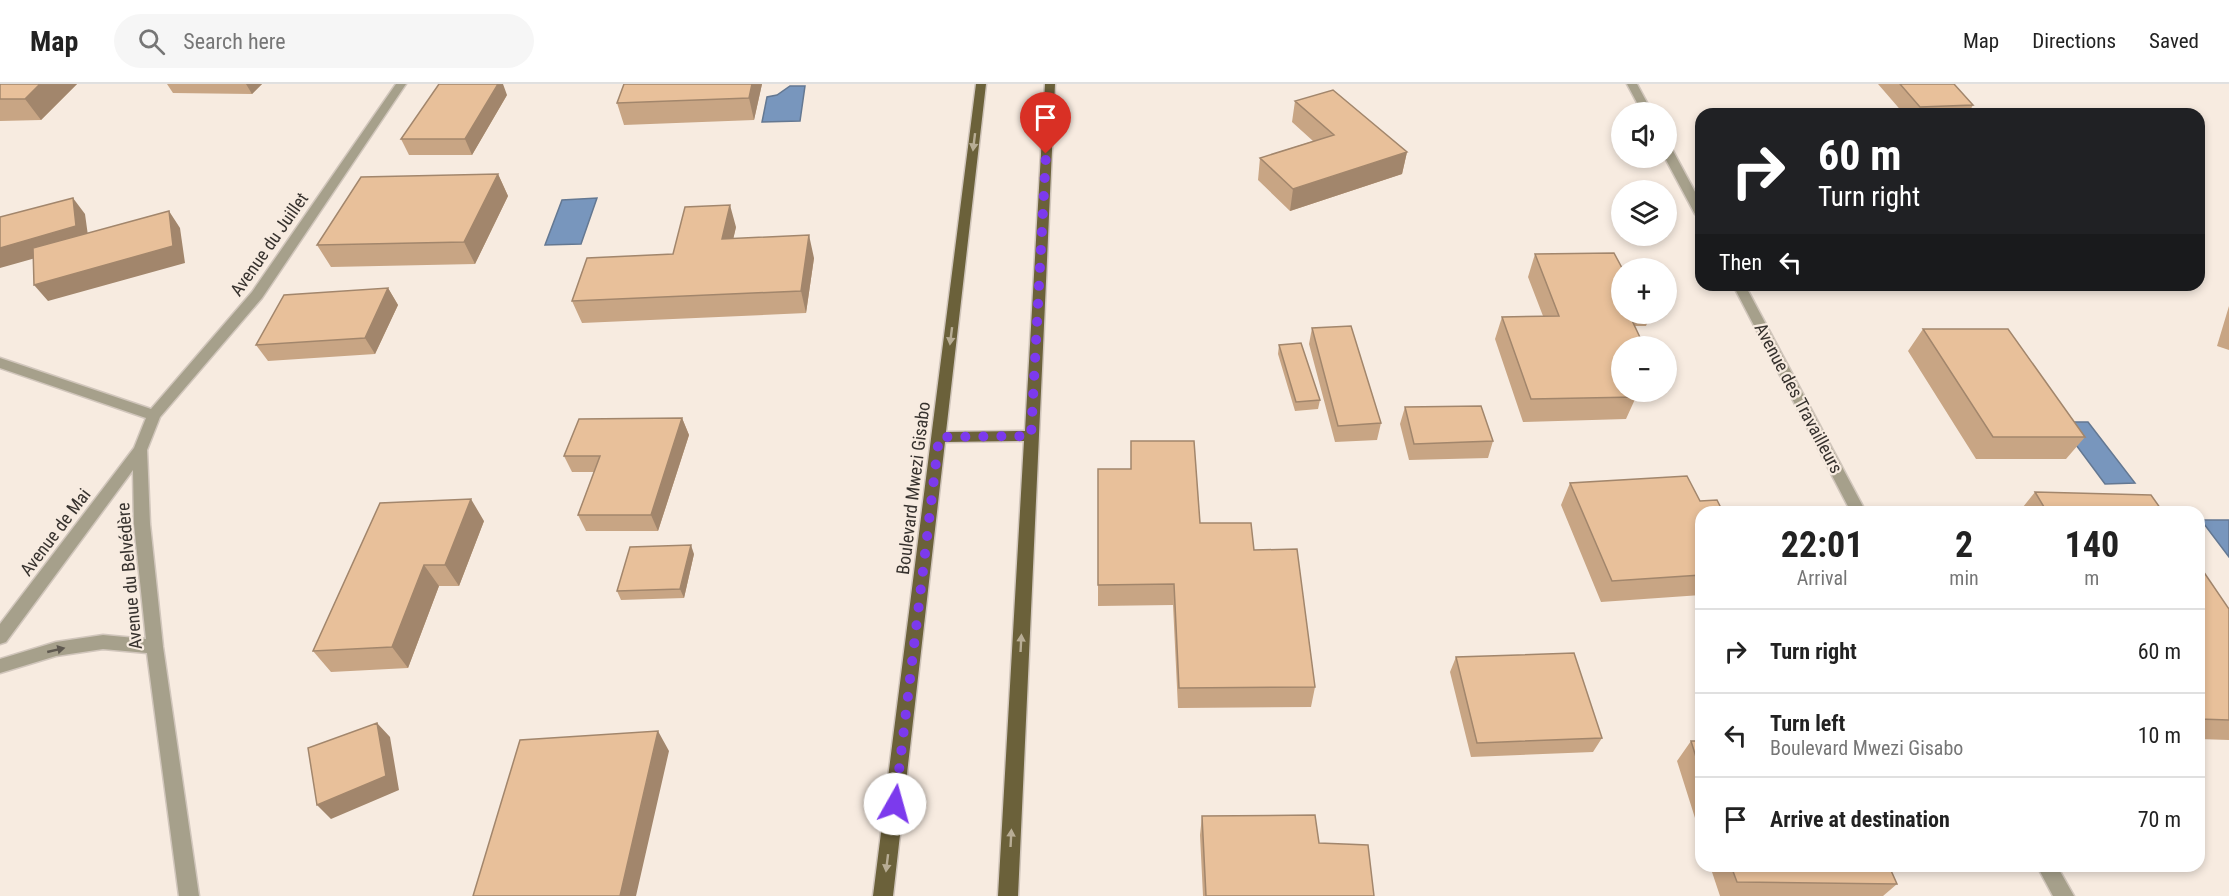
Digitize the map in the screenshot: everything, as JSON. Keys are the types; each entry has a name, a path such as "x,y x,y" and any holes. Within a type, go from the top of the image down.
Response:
{"main road":[{"name":"Boulevard Mwezi Gisabo","path":"884,896 981,84"},
{"path":"1008,896 1050,84"},
{"path":"939,437 1031,436"}],"street":[{"name":"Avenue du Juillet","path":"154,415 252,302 401,84"},
{"path":"1632,84 1642,102"},
{"path":"1677,168 1695,202"},
{"name":"Avenue des Travailleurs","path":"1742,291 1856,506"},
{"path":"0,363 154,415"},
{"name":"Avenue du Belvédère","path":"154,415 140,450 142,524 155,646 189,896"},
{"name":"Avenue de Mai","path":"0,637 140,450"},
{"path":"0,666 56,650 103,642 155,646"},
{"path":"2050,872 2064,896"}],"water":[{"path":"790,86 805,86 800,121 762,122 767,97 777,95"},
{"path":"597,198 581,244 545,245 562,200"},
{"path":"2059,422 2088,422 2135,483 2105,484"},
{"path":"2205,520 2229,520 2229,557 2205,525"}],"building":[{"path":"0,84 40,84 25,99 0,99"},
{"path":"439,84 498,84 465,139 401,139"},
{"path":"624,84 752,84 749,98 617,103"},
{"path":"1900,84 1954,84 1973,105 1920,107"},
{"path":"1333,90 1407,152 1293,189 1260,158 1334,135 1295,101"},
{"path":"498,174 464,242 317,245 361,177"},
{"path":"73,198 76,226 0,248 0,217"},
{"path":"730,205 722,239 809,235 801,291 572,301 587,258 673,254 685,207"},
{"path":"169,211 173,246 34,285 33,248"},
{"path":"1614,253 1617,258 1611,258 1611,324 1634,324 1639,336 1611,336 1611,397 1531,399 1502,317 1559,316 1535,254"},
{"path":"388,288 365,338 256,345 284,295"},
{"path":"1351,326 1381,423 1338,426 1312,328"},
{"path":"1923,329 2008,329 2085,437 1993,437"},
{"path":"1301,343 1320,400 1296,402 1279,345"},
{"path":"1481,406 1493,441 1414,444 1405,407"},
{"path":"682,418 651,515 578,515 600,456 564,456 579,419"},
{"path":"1131,441 1194,441 1200,523 1251,523 1254,550 1297,549 1315,687 1179,688 1174,584 1098,585 1098,469 1131,469"},
{"path":"1687,476 1700,501 1717,500 1720,506 1695,506 1695,575 1612,581 1570,483"},
{"path":"2035,492 2151,495 2159,506 2043,506"},
{"path":"471,499 445,565 424,565 392,647 313,651 380,503"},
{"path":"691,545 680,589 617,591 630,547"},
{"path":"2205,574 2229,609 2229,720 2205,719"},
{"path":"1574,653 1602,738 1477,743 1456,657"},
{"path":"377,723 386,776 317,805 308,748"},
{"path":"658,731 620,896 473,896 520,740"},
{"path":"1691,741 1695,741 1695,754"},
{"path":"1315,815 1319,843 1368,845 1374,896 1206,896 1202,816"},
{"path":"1733,872 1892,872 1897,884 1737,882"}],"route":[{"path":"895,804 939,437 1031,436 1046,154"}]}
